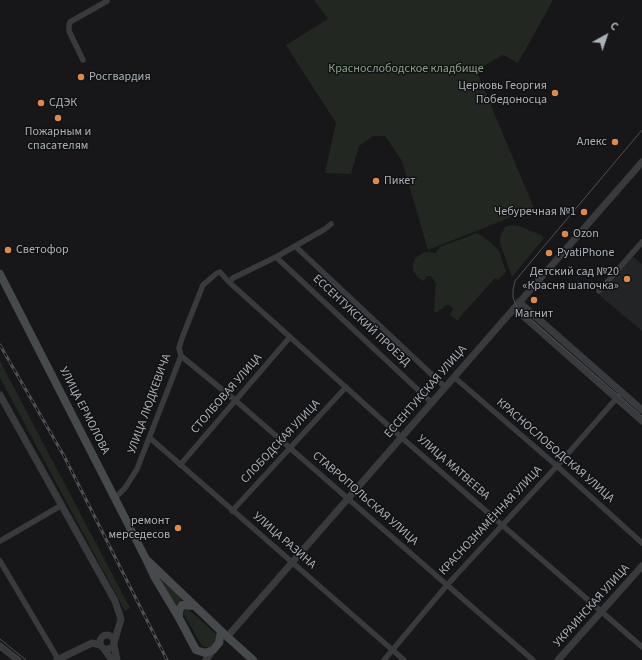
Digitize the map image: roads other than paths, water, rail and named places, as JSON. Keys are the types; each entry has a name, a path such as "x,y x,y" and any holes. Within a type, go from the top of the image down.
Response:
{"main road":[{"name":"УЛИЦА ЕРМОЛОВА","path":"0,274 155,578 196,650"},
{"path":"146,559 224,634 254,660"},
{"path":"179,618 179,611 182,605 195,606"},
{"path":"214,649 224,634"},
{"path":"196,650 205,653 228,643 243,651"}],"street":[{"path":"82,60 69,31 70,22 107,1"},
{"name":"ЕССЕНТУКСКАЯ УЛИЦА","path":"224,634 347,499 642,162"},
{"path":"229,282 233,278 276,257 325,229 331,224"},
{"path":"599,291 642,242"},
{"path":"295,246 445,387"},
{"name":"ЕССЕНТУКСКИЙ ПРОЕЗД","path":"276,257 431,402"},
{"name":"УЛИЦА МАТВЕЕВА","path":"217,273 220,272 229,282 401,437 642,647"},
{"name":"УЛИЦА ЛЮДКЕВИЧА","path":"115,498 125,488 137,469 181,356 179,348 182,338 203,285 217,273"},
{"path":"519,302 642,410"},
{"path":"514,308 642,421"},
{"name":"СТОЛБОВАЯ УЛИЦА","path":"180,465 290,337"},
{"name":"СТАВРОПОЛЬСКАЯ УЛИЦА","path":"181,356 235,400 532,660"},
{"name":"КРАСНОСЛОБОДСКАЯ УЛИЦА","path":"454,377 557,466 642,543"},
{"name":"СЛОБОДСКАЯ УЛИЦА","path":"232,510 291,449 346,387"},
{"name":"КРАСНОЗНАМЁННАЯ УЛИЦА","path":"384,660 446,585 557,466 622,392"},
{"path":"0,395 116,601 121,619 114,644 110,649 103,642"},
{"name":"УЛИЦА РАЗИНА","path":"150,438 404,660"},
{"path":"0,541 62,505"},
{"path":"0,561 57,660 92,643 103,642 112,637 117,660"},
{"name":"УКРАИНСКАЯ УЛИЦА","path":"558,660 642,566"},
{"path":"103,642 116,626 120,612"},
{"path":"103,642 112,660"},
{"path":"0,646 18,660"},
{"path":"206,660 214,649"},
{"path":"196,650 202,660"}],"tram line":[{"path":"642,130 515,281 513,290 513,297 516,306 521,311 642,416"},
{"path":"0,639 26,660"}],"railway":[{"path":"0,345 64,456 167,660"}],"place":[{"name":"Росгвардия","path":"81,77"},
{"name":"Церковь Георгия Победоносца","path":"555,93"},
{"name":"СДЭК","path":"41,103"},
{"name":"Пожарным и спасателям","path":"58,118"},
{"name":"Алекс","path":"615,142"},
{"name":"Пикет","path":"376,181"},
{"name":"Чебуречная №1","path":"584,212"},
{"name":"Ozon","path":"565,234"},
{"name":"Светофор","path":"8,250"},
{"name":"PyatiPhone","path":"549,253"},
{"name":"Детский сад №20 «Красня шапочка»","path":"627,279"},
{"name":"Магнит","path":"534,300"},
{"name":"ремонт мерседесов","path":"178,528"}],"park label":[{"name":"Краснослободское кладбище","path":"406,69"}]}
